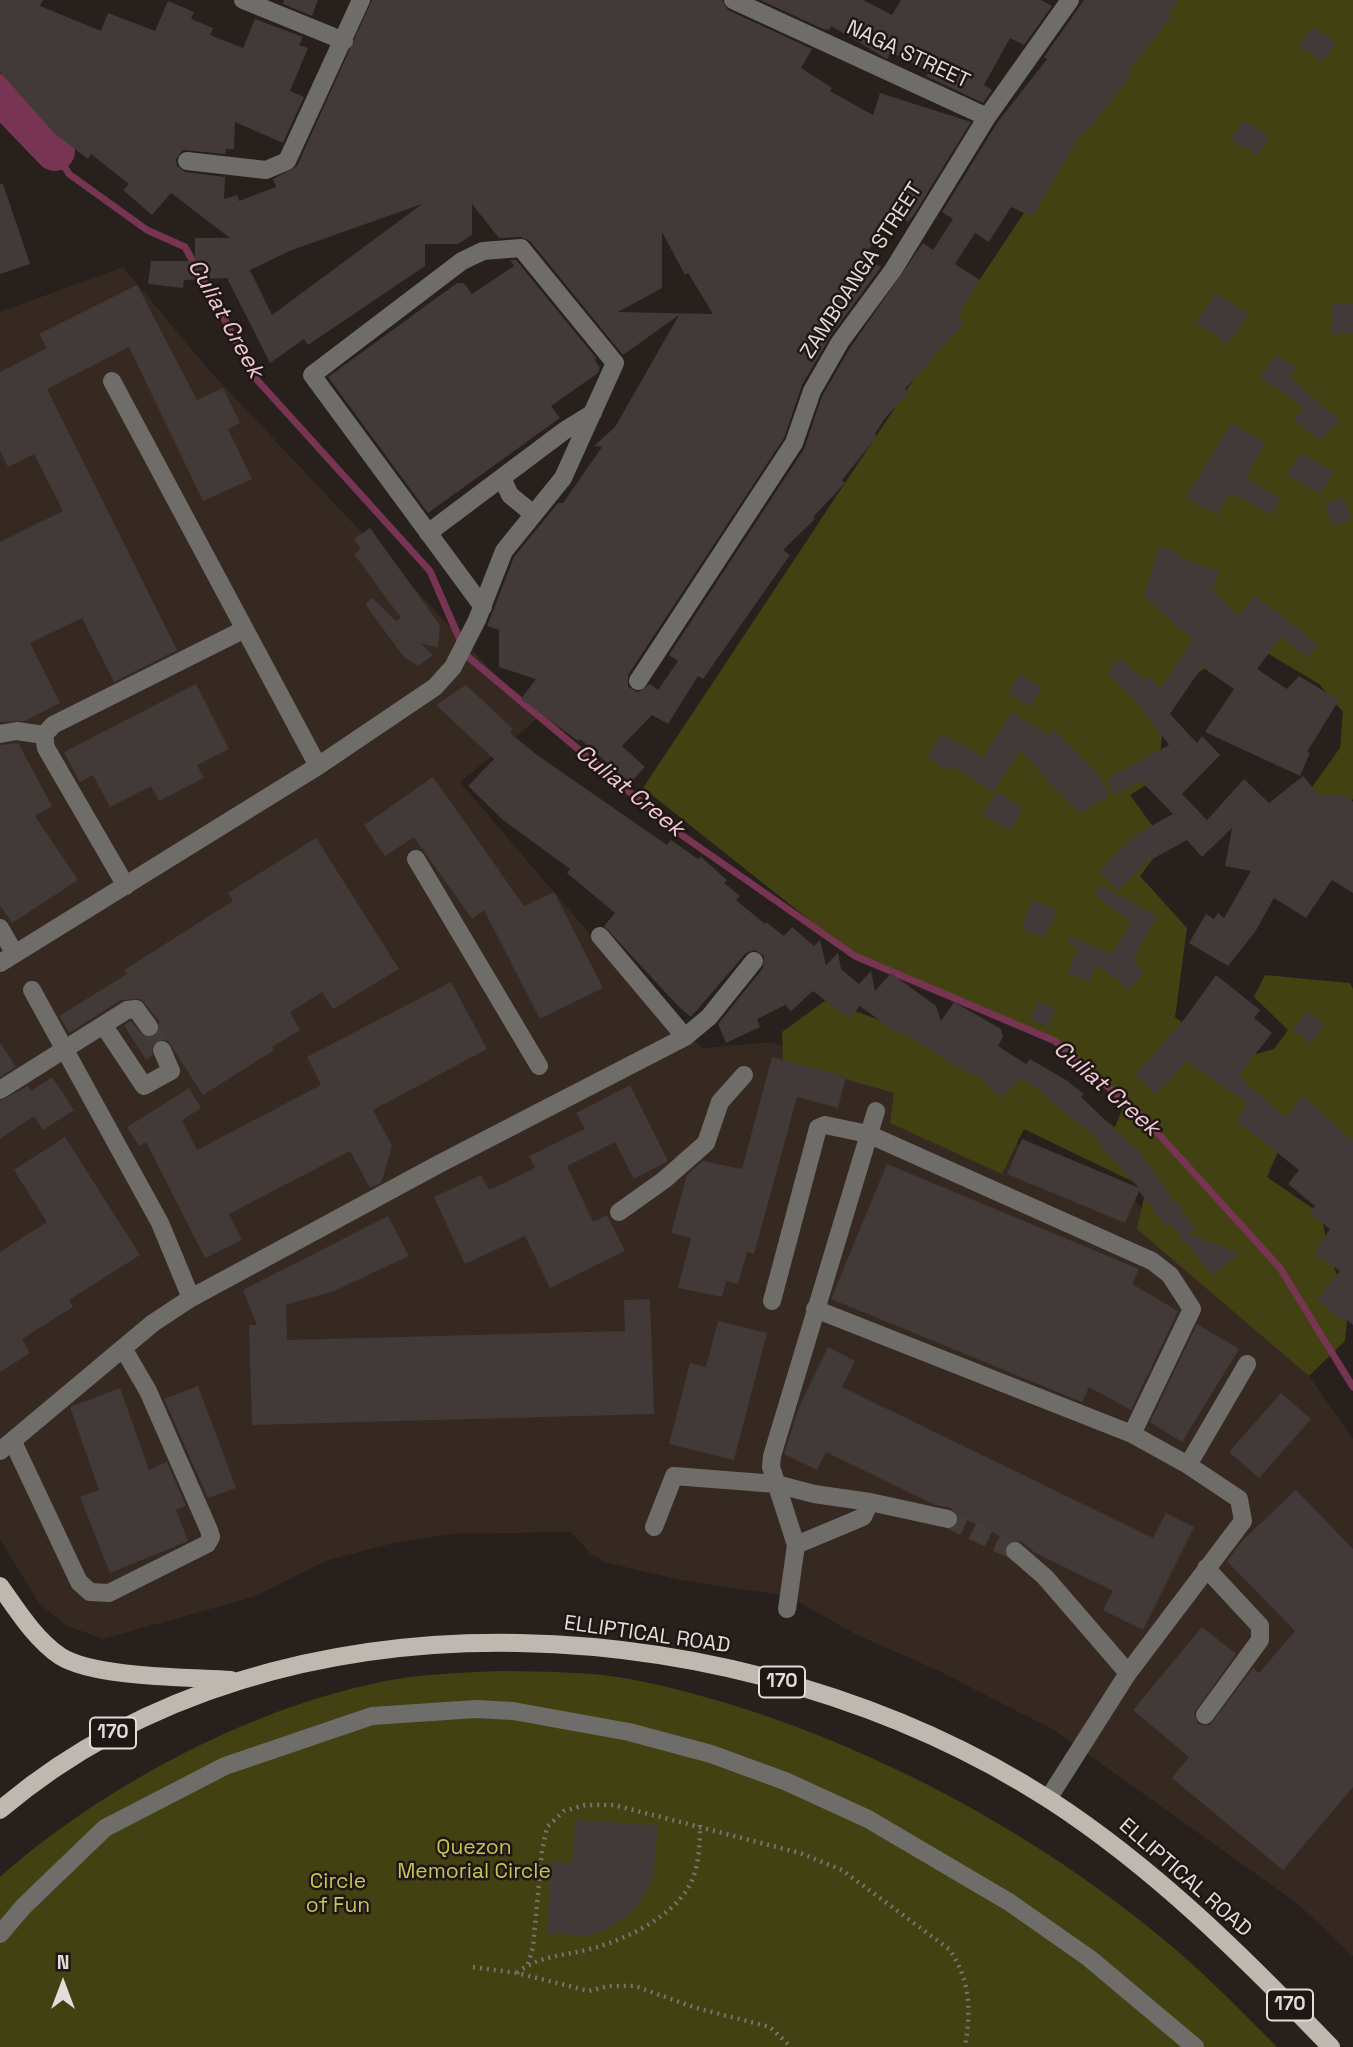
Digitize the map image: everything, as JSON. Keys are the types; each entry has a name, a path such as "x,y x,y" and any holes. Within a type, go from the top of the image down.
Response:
{"main road":[{"path":"0,1586 42,1639 59,1655 76,1664 107,1670 238,1681"},
{"name":"ELLIPTICAL ROAD","path":"0,1810 56,1767 99,1740 179,1702 238,1681 327,1660 458,1645 568,1646 677,1658 788,1684 867,1709 931,1736 1048,1799 1102,1835 1182,1900 1331,2047"}],"street":[{"path":"243,0 344,41"},
{"path":"187,161 266,170 287,161 361,0"},
{"name":"NAGA STREET","path":"733,0 987,117"},
{"name":"ZAMBOANGA STREET","path":"638,681 794,443 813,391 840,342 893,270 987,117 1068,1"},
{"path":"0,928 8,959 318,766 435,687 453,667 480,614 504,551 532,513 563,478 615,363 521,248 484,251 462,261 312,375 428,533 480,614"},
{"path":"112,381 318,766"},
{"path":"428,533 564,431 593,413"},
{"path":"502,478 510,495 532,513"},
{"path":"44,735 53,725 243,630"},
{"path":"0,734 16,731 44,735"},
{"path":"44,735 46,748 126,886"},
{"path":"416,859 539,1066"},
{"path":"600,936 685,1037"},
{"path":"123,1348 148,1391 211,1537 207,1544 109,1593 90,1592 79,1582 6,1446 123,1348 191,1298 439,1164 685,1037 709,1017 754,961"},
{"path":"32,990 160,1223 191,1298"},
{"path":"0,1090 132,1008 149,1027"},
{"path":"104,1026 144,1086 171,1071 162,1050"},
{"path":"619,1212 664,1180 706,1143 720,1102 744,1075"},
{"path":"787,1609 796,1545 771,1467 772,1456 876,1111"},
{"path":"772,1301 818,1128 825,1125 868,1134 1152,1261 1170,1275 1192,1309 1132,1434"},
{"path":"815,1310 1132,1434 1235,1494 1241,1504 1241,1524 1128,1673 1048,1799"},
{"path":"1188,1465 1247,1364"},
{"path":"654,1527 674,1476 776,1484 814,1494 870,1502 947,1519"},
{"path":"796,1545 863,1517 870,1502"},
{"path":"1015,1551 1045,1577 1128,1673"},
{"path":"1205,1714 1260,1640 1261,1632 1260,1626 1206,1568"},
{"path":"0,1934 24,1906 105,1828 225,1766 372,1716 476,1709 513,1711 629,1732 711,1754 785,1781 868,1819 1009,1902 1089,1958 1195,2047"}],"path":[{"path":"528,1964 533,1948 542,1851 547,1827 554,1818 573,1807 614,1805 700,1825 800,1853 842,1870 949,1949 967,1987 970,2019 965,2047"},
{"path":"517,1973 528,1964 543,1958 594,1948 660,1917 688,1890 694,1875 700,1825"},
{"path":"473,1967 517,1973 589,1991 610,1986 635,1986 693,2007 770,2027 791,2047"}],"shaded area":[{"path":"123,267 207,368 537,719 460,782 646,1000 703,1048 772,1042 1121,1187 1309,1376 1353,1439 1353,1956 1298,1904 1054,1730 935,1669 859,1636 788,1596 680,1580 604,1562 590,1553 571,1532 450,1534 394,1543 328,1560 253,1597 103,1639 65,1625 38,1602 0,1539 0,312"}],"green space":[{"path":"1165,0 1353,0 1353,799 1348,805 1295,811 1340,748 1343,712 1319,684 1247,641 1198,673 1164,714 1158,778 1130,795 1165,843 1140,876 1187,928 1175,1017 1208,1042 1207,1068 1274,1049 1288,1030 1254,997 1265,975 1350,983 1353,989 1353,1155 1287,1131 1267,1177 1321,1214 1330,1258 1349,1302 1345,1341 1309,1376 1137,1229 1146,1188 1024,1129 1002,1174 890,1123 894,1093 783,1061 782,1032 826,1000 1050,1084 1115,1127 1125,1102 1055,1041 855,956 643,788"},
{"name":"Quezon Memorial Circle","path":"499,1671 614,1676 704,1697 778,1720 923,1782 993,1820 1060,1862 1123,1907 1182,1955 1277,2047 0,2047 0,1877 40,1844 83,1813 176,1757 276,1713 326,1696 391,1680 437,1674"}],"building":[{"path":"0,0 43,0 40,6 101,31 108,13 155,31 168,1 194,12 191,19 213,28 210,35 243,48 255,19 303,37 299,45 308,48 290,91 304,97 283,143 235,122 234,149 226,149 225,154 183,150 176,159 177,166 185,172 225,177 224,199 237,195 239,201 276,187 273,179 297,166 372,0 722,0 728,10 812,49 801,68 832,88 830,91 873,115 880,93 971,122 913,216 908,222 894,210 864,257 881,267 831,335 802,385 784,438 628,675 628,687 638,692 650,684 658,690 678,661 669,655 804,449 822,396 850,348 923,243 933,250 953,219 942,212 997,123 1047,59 1044,57 1084,0 1179,0 1168,14 1171,16 1161,30 1128,71 1132,74 1084,135 1081,133 1032,217 1011,207 989,242 975,233 955,264 980,280 957,317 964,323 905,389 909,392 885,418 875,434 877,436 842,480 845,483 813,517 815,519 783,550 790,555 703,679 698,676 668,724 652,715 622,746 645,767 630,783 580,739 578,741 521,699 536,679 499,667 499,630 487,626 514,557 558,503 563,503 602,447 594,446 615,427 679,315 623,355 530,241 521,237 499,238 472,204 472,235 458,244 425,244 425,266 308,345 304,339 270,363 227,278 184,280 183,288 148,284 151,261 195,261 195,238 230,238 171,193 152,215 123,190 129,184 91,154 88,159 54,133 0,72","holes":["422,204 272,315 250,270 292,250","662,232 685,275 688,273 713,314 618,312 662,288"]},
{"path":"284,0 318,0 312,16 283,4"},
{"path":"760,0 863,0 892,15 901,0 1041,0 1052,6 1024,45 1010,38 984,85 992,90 983,103 926,76 929,72 891,52 887,59 831,26 829,30 823,29"},
{"path":"1313,26 1336,43 1322,62 1299,45"},
{"path":"1243,120 1269,137 1257,156 1231,139"},
{"path":"0,184 3,184 30,264 0,274"},
{"path":"510,260 516,260 597,359 594,359 600,368 598,373 551,406 560,418 428,513 328,377 457,283 464,283 472,294 514,266"},
{"path":"137,285 197,400 223,388 240,423 228,429 252,479 203,501 129,347 47,389 177,650 114,682 82,618 30,643 60,703 25,721 0,722 0,542 63,511 34,454 8,467 0,451 0,372 47,348 39,334"},
{"path":"1216,293 1248,314 1228,344 1196,322"},
{"path":"1332,304 1353,304 1353,334 1332,334"},
{"path":"1276,354 1297,368 1290,377 1339,420 1320,441 1294,419 1304,407 1260,377"},
{"path":"1231,423 1265,443 1245,478 1280,498 1271,515 1237,495 1236,497 1229,494 1217,515 1186,497"},
{"path":"1300,453 1334,472 1321,494 1287,475"},
{"path":"1343,497 1352,519 1333,526 1325,504"},
{"path":"370,528 440,625 438,648 420,643 433,655 418,666 403,656 365,604 372,598 396,621 401,618 354,554 361,549 354,539"},
{"path":"1159,547 1182,554 1180,558 1219,571 1213,591 1239,616 1255,595 1318,645 1308,658 1281,637 1257,669 1287,689 1299,676 1339,700 1307,752 1310,753 1300,776 1205,732 1234,689 1202,667 1170,714 1197,743 1202,736 1220,755 1182,794 1207,820 1244,779 1269,803 1303,776 1319,795 1344,795 1353,802 1353,893 1332,880 1306,918 1274,898 1255,932 1228,966 1189,943 1206,914 1214,919 1218,913 1224,918 1251,871 1225,866 1232,828 1202,857 1187,840 1147,862 1118,890 1099,871 1138,833 1173,814 1141,781 1115,795 1106,779 1169,745 1128,692 1107,673 1120,658 1146,681 1151,677 1160,689 1193,640 1144,596"},
{"path":"1020,674 1042,688 1030,707 1008,693"},
{"path":"196,684 229,749 197,765 204,778 159,801 151,786 110,807 93,775 80,782 64,752"},
{"path":"466,685 513,729 510,733 537,755 667,845 671,840 698,859 701,857 727,880 724,883 740,896 736,900 765,924 766,922 784,936 792,927 814,946 820,940 826,965 838,953 841,969 859,984 871,971 875,991 891,973 936,1006 941,1021 954,1002 1001,1029 1003,1037 998,1046 1026,1064 1030,1059 1066,1080 1084,1094 1081,1097 1141,1154 1175,1202 1183,1206 1180,1208 1195,1228 1188,1234 1239,1253 1213,1275 1169,1223 1166,1226 1139,1191 1125,1223 1007,1174 1022,1139 1139,1188 1097,1143 1099,1140 1021,1078 1001,1098 975,1073 973,1076 900,1031 898,1034 860,1006 849,1019 813,991 791,1011 785,1005 757,1019 760,1027 726,1043 718,1024 763,968 764,956 755,950 746,953 691,1017 679,1007 604,926 615,913 567,873 570,869 503,820 468,786 494,759 436,705"},
{"path":"1012,712 1048,735 1054,730 1098,774 1110,796 1079,813 1020,751 993,792 951,765 948,771 927,757 942,734 983,757"},
{"path":"18,743 52,806 35,816 78,880 12,923 0,905 0,745"},
{"path":"433,777 524,906 554,892 603,988 540,1019 484,910 472,919 414,837 385,856 364,825"},
{"path":"997,792 1023,808 1010,830 982,815"},
{"path":"316,838 399,969 333,1009 322,992 290,1012 300,1030 272,1047 274,1050 203,1095 168,1041 158,1039 153,1043 152,1056 146,1060 124,1025 131,1021 145,1038 155,1037 159,1032 159,1021 141,999 121,1000 69,1033 59,1016 127,974 124,970 233,901 228,893"},
{"path":"1100,885 1157,916 1132,960 1145,971 1129,990 1097,964 1089,982 1067,973 1078,949 1067,940 1069,936 1112,954 1131,922 1094,894"},
{"path":"1033,900 1057,910 1044,938 1021,928"},
{"path":"1216,975 1260,1010 1254,1018 1272,1033 1238,1076 1286,1118 1303,1096 1353,1141 1353,1325 1346,1319 1344,1322 1317,1300 1340,1271 1314,1254 1330,1229 1310,1214 1315,1206 1288,1184 1299,1170 1237,1121 1247,1103 1187,1061 1156,1095 1135,1075 1186,1017"},
{"path":"451,982 487,1049 373,1110 392,1146 381,1183 370,1188 350,1151 229,1214 242,1240 205,1258 146,1142 139,1146 127,1127 189,1088 201,1108 182,1120 197,1150 321,1085 307,1057"},
{"path":"1039,1001 1055,1009 1048,1027 1030,1019"},
{"path":"1307,1011 1325,1025 1310,1043 1292,1029"},
{"path":"0,1043 16,1067 0,1077"},
{"path":"772,1057 846,1077 838,1108 797,1097 754,1254 747,1252 738,1284 726,1281 722,1297 678,1288 691,1238 671,1233 687,1175 703,1161 742,1169"},
{"path":"52,1077 74,1110 43,1130 34,1116 0,1139 0,1101 28,1086 31,1091"},
{"path":"630,1085 668,1161 634,1179 615,1142 567,1166 593,1222 607,1215 625,1251 550,1288 525,1236 465,1264 434,1197 481,1175 489,1190 535,1168 529,1156 585,1129 576,1113"},
{"path":"65,1137 140,1255 69,1300 73,1307 22,1339 30,1353 0,1372 0,1252 47,1222 14,1170"},
{"path":"887,1164 1139,1269 1132,1284 1178,1311 1131,1410 1089,1387 1082,1402 831,1299"},
{"path":"388,1216 409,1256 334,1291 286,1305 287,1340 625,1331 624,1300 650,1299 654,1414 252,1425 249,1325 257,1325 243,1290"},
{"path":"718,1321 767,1333 734,1460 669,1444 690,1363 706,1367"},
{"path":"1197,1324 1239,1349 1182,1442 1150,1422"},
{"path":"828,1347 855,1361 842,1387 1153,1538 1166,1513 1194,1527 1143,1630 1103,1610 1113,1591 1034,1552 1022,1542 1010,1541 959,1516 951,1508 935,1505 826,1452 817,1470 784,1454 799,1407"},
{"path":"198,1386 236,1488 208,1498 164,1399"},
{"path":"120,1388 149,1470 167,1462 186,1506 176,1510 188,1541 110,1573 80,1497 99,1490 70,1407"},
{"path":"1281,1393 1311,1419 1259,1478 1229,1452"},
{"path":"1296,1490 1353,1549 1353,1787 1283,1870 1172,1778 1189,1757 1133,1710 1202,1627 1236,1654 1194,1713 1198,1724 1210,1725 1253,1668 1259,1673 1295,1631 1227,1561 1244,1539"},
{"path":"575,1820 658,1825 653,1877 635,1910 606,1930 586,1936 547,1933 551,1862 572,1863"}],"waterway":[{"name":"Culiat Creek","path":"0,94 55,151"},
{"name":"Culiat Creek","path":"55,151 69,174 147,230 185,247 258,381 430,571 467,656 676,831 855,956 1055,1041 1144,1118 1280,1268 1353,1387"}],"tunnel":[{"path":"149,1027 162,1050"},
{"path":"948,1519 1015,1551"}],"park label":[{"name":"Circle of Fun","path":"338,1894"}]}
